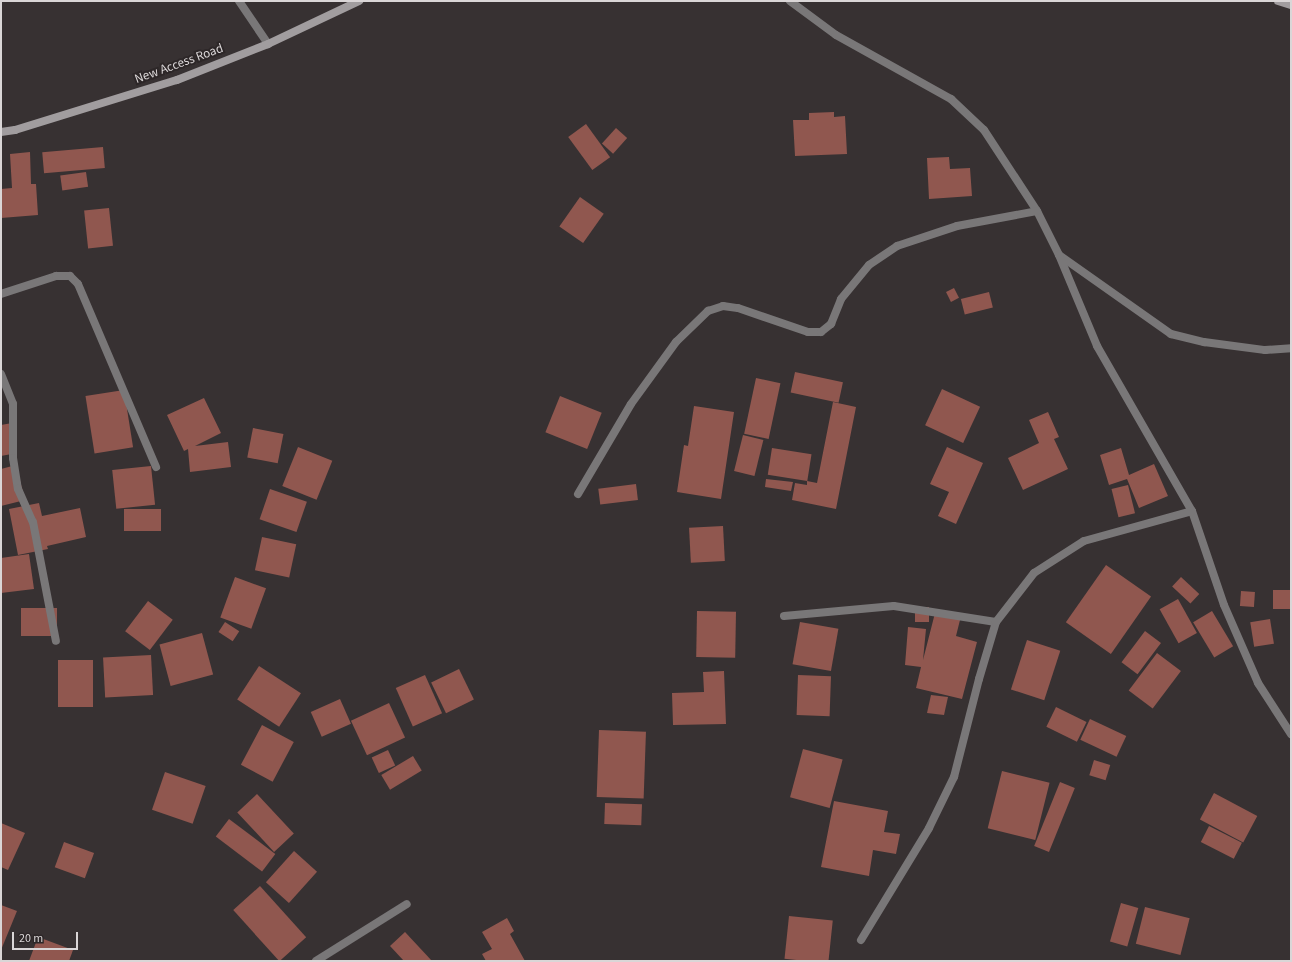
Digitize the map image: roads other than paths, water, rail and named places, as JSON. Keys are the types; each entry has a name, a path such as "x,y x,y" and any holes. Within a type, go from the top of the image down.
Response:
{"main road":[{"name":"New Access Road","path":"1,132 16,130 177,80 268,44 359,1"},
{"path":"1278,1 1291,5"}],"street":[{"path":"238,1 268,44"},
{"path":"790,1 836,35 950,99 984,130 1037,211 1059,255 1097,346 1192,511 1224,605 1255,676 1291,734"},
{"path":"578,494 631,404 676,342 708,311 723,306 738,308 808,332 821,332 831,324 841,299 869,265 897,246 957,226 1037,211"},
{"path":"1059,255 1171,334 1204,342 1265,350 1291,348"},
{"path":"1,294 56,276 70,276 78,284 156,467"},
{"path":"1,374 13,404 13,458 18,490 33,522 56,641"},
{"path":"861,940 929,828 954,777 979,678 996,622 1034,573 1084,541 1192,511"},
{"path":"784,616 894,606 996,622"},
{"path":"316,961 408,904"}]}
